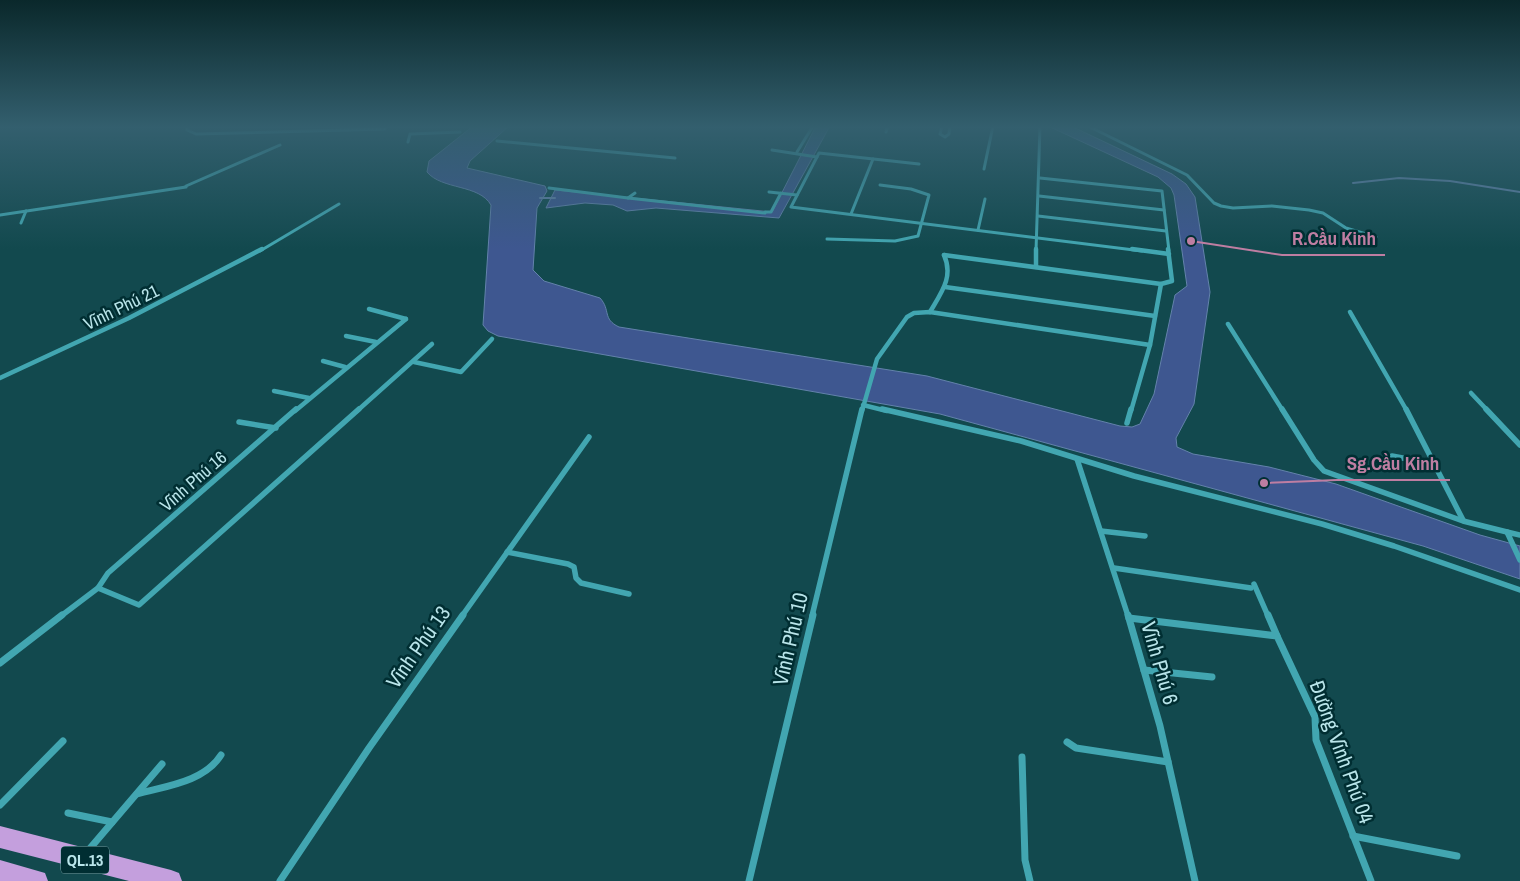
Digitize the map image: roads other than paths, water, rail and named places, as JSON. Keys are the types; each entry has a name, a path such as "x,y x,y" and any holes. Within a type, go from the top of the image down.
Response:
{"highway":[{"name":"QL.13","path":"0,837 171,881"},
{"name":"QL.13","path":"0,871 37,881"}],"street":[{"path":"0,214 186,187 231,167"},
{"path":"810,167 791,206 1169,254"},
{"path":"851,214 870,167"},
{"path":"1036,267 1040,167"},
{"path":"1170,167 1196,182 1214,203 1220,206 1233,208 1272,206 1309,210 1323,214 1346,228 1376,237"},
{"path":"1040,178 1162,192 1172,280 1161,284 944,254 948,264 948,281 930,312 1150,345"},
{"path":"827,239 870,242 906,240 918,236 929,196 912,189 880,185"},
{"path":"550,188 765,212 771,212 781,194"},
{"path":"769,192 795,195"},
{"path":"628,198 635,193"},
{"path":"1039,196 1164,210"},
{"path":"978,230 985,199"},
{"name":"Vĩnh Phú 21","path":"0,378 190,290 264,250 338,204"},
{"path":"20,224 26,211"},
{"path":"1038,216 1166,231"},
{"path":"1127,423 1150,345 1161,284"},
{"path":"945,287 1155,316"},
{"name":"Vĩnh Phú 16","path":"0,663 98,588 108,573 345,367 406,319 369,309"},
{"name":"Vĩnh Phú 10","path":"749,881 864,402 876,361 906,317 914,313 930,312"},
{"path":"1350,312 1408,412 1463,521"},
{"path":"1228,324 1314,460 1324,471 1463,521 1520,535"},
{"path":"346,336 376,342"},
{"path":"414,362 461,372 492,339"},
{"path":"98,588 139,605 432,344"},
{"path":"324,361 345,367"},
{"path":"274,391 309,398"},
{"path":"1471,393 1520,445"},
{"path":"864,402 1021,442 1077,459 1322,524 1394,546 1520,590"},
{"path":"239,422 276,428"},
{"name":"Vĩnh Phú 13","path":"280,881 369,748 589,437"},
{"path":"1392,456 1434,464"},
{"name":"Vĩnh Phú 6","path":"1077,459 1114,568 1144,670 1168,762 1195,881"},
{"path":"1101,531 1145,536"},
{"path":"1507,532 1520,560"},
{"path":"507,552 568,564 574,567 576,578 580,583 630,594"},
{"name":"Đường Vĩnh Phú 04","path":"1114,568 1252,586 1315,717 1316,740 1372,881"},
{"path":"1129,618 1277,636"},
{"path":"1144,670 1212,677"},
{"path":"0,805 64,741"},
{"path":"1067,742 1076,748 1168,762"},
{"path":"136,795 202,775 216,763 221,755"},
{"path":"1022,757 1025,860 1030,881"},
{"path":"81,859 162,764"},
{"path":"68,813 112,822"},
{"path":"1353,836 1457,856"}],"water":[{"path":"428,167 467,167 545,186 547,191 537,208 533,270 544,281 600,298 610,321 619,327 927,376 1120,426 1132,427 1140,424 1154,394 1175,295 1187,286 1174,195 1171,188 1158,177 1137,167 1158,167 1186,184 1195,197 1210,292 1194,404 1176,438 1177,447 1193,454 1269,467 1336,484 1480,535 1520,546 1520,579 1423,546 940,414 498,336 488,331 483,325 491,205 478,194 442,182 427,172"},
{"path":"795,167 807,167 779,218 656,208 627,211 613,205 585,203 546,208 555,190 772,212"}],"waterway":[{"path":"1353,183 1399,178 1450,181 1520,192"},
{"path":"540,198 555,198"}],"place":[{"name":"R.Cầu Kinh","path":"1191,241"},
{"name":"Sg.Cầu Kinh","path":"1264,483"}]}
